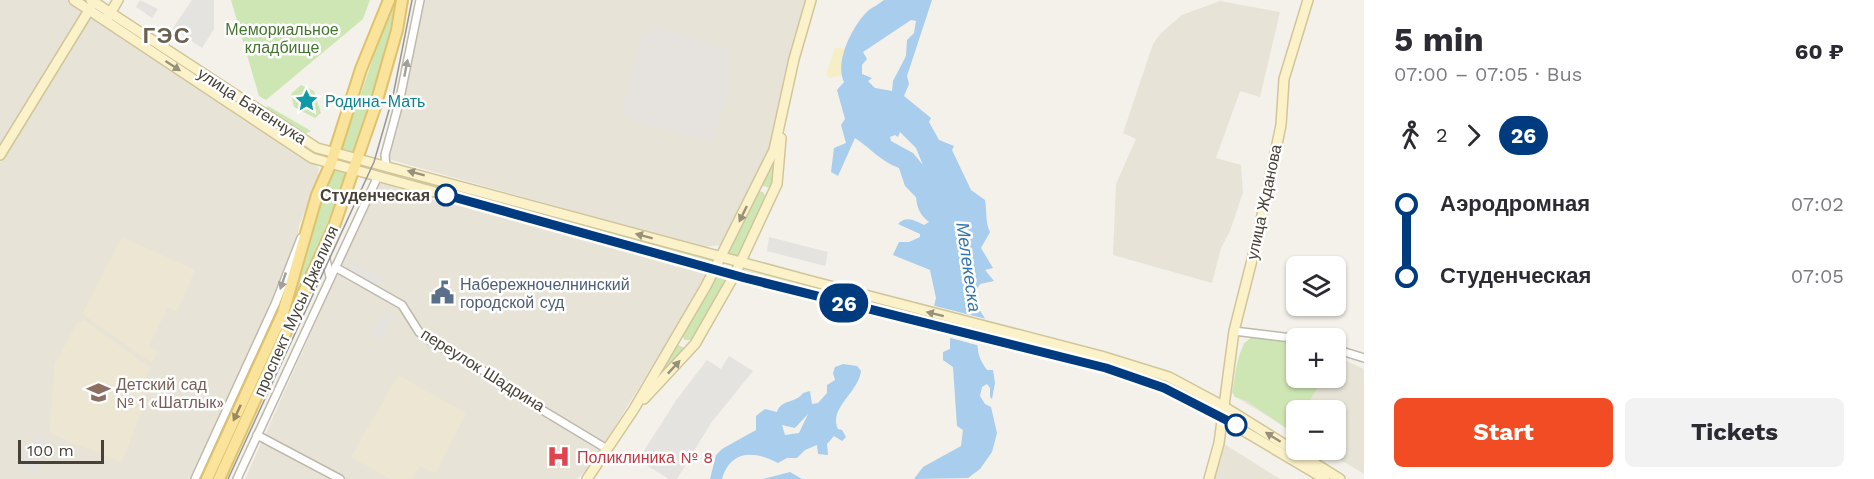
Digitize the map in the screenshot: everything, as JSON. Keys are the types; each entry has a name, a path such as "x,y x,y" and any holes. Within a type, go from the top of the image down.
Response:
{"main road":[{"name":"улица Батенчука","path":"74,0 91,4 221,92 352,170 745,278 1106,368 1164,388 1222,418 1325,479"},
{"path":"108,17 118,0"},
{"name":"проспект Мусы Джалиля","path":"207,479 283,312 307,228 333,158 361,69 389,0"},
{"name":"проспект Мусы Джалиля","path":"219,479 324,250 375,107 397,30 402,0"},
{"path":"587,479 634,409 678,329 715,269 774,150 811,0"},
{"name":"улица Жданова","path":"1209,479 1219,443 1234,331 1270,182 1281,125 1284,79 1308,0"},
{"path":"0,155 91,4"},
{"path":"634,409 695,344 735,274 770,202 779,176 780,122"},
{"name":"улица Батенчука","path":"333,158 357,158 386,165 721,257 1101,356 1169,377 1223,406 1340,479"},
{"path":"754,192 760,187 768,189 770,202"},
{"path":"530,218 537,214 534,207"},
{"path":"678,329 680,342 695,344"}],"street":[{"path":"382,22 383,0"},
{"path":"386,165 385,155 399,103 420,0"},
{"path":"237,479 378,176"},
{"path":"195,479 276,302 294,252 307,228"},
{"path":"324,250 330,277"},
{"name":"переулок Шадрина","path":"335,267 402,305 419,332 432,342 498,379 519,396 607,449"},
{"path":"1234,331 1286,335"},
{"path":"1346,352 1364,358"},
{"path":"257,435 340,479"}],"shaded area":[{"path":"0,0 67,0 79,8 81,14 0,148"},
{"path":"140,0 158,9 152,18 136,7"},
{"path":"192,0 214,0 214,29 202,48 173,28"},
{"path":"424,0 808,0 769,151 722,245 702,247 391,160 389,155 403,107"},
{"path":"1220,1 1280,12 1260,97 1240,91 1216,158 1241,165 1243,192 1230,231 1221,248 1212,283 1113,255 1116,184 1136,139 1123,133 1153,44 1161,33 1182,15"},
{"path":"93,19 313,162 319,169 299,226 296,251 281,303 203,479 0,479 0,163 88,21"},
{"path":"650,24 729,48 729,89 713,142 629,120 621,110 641,35 647,36"},
{"path":"379,182 445,204 456,203 698,269 705,273 705,280 590,467 577,479 245,479"},
{"path":"122,237 195,270 177,312 168,307 149,346 158,351 152,363 82,314"},
{"path":"769,237 828,252 825,266 767,251"},
{"path":"353,263 385,280 380,287 349,271"},
{"path":"385,311 394,315 380,340 371,335"},
{"name":"Детский сад № 1 «Шатлык»","path":"84,320 150,367 140,388 147,398 122,462 49,433 55,364 76,324"},
{"path":"1256,336 1286,368 1286,388 1346,388 1346,361 1364,369 1364,474 1341,460 1346,460 1346,400 1286,400 1286,427 1239,399 1243,343"},
{"path":"729,356 753,371 711,423 677,479 669,479 638,460 677,399 707,360 721,369"},
{"path":"398,375 466,413 436,474 420,466 412,479 390,479 351,457"},
{"path":"37,435 53,445 35,474 19,464"},
{"path":"1224,444 1280,479 1210,479"}],"green space":[{"name":"Мемориальное кладбище","path":"231,0 370,0 363,19 266,100 259,96"},
{"path":"393,0 397,0 388,38 354,152 342,149"},
{"path":"301,85 314,91 321,113 315,118 294,107 291,94"},
{"path":"222,91 310,149 327,156 309,151 221,93"},
{"path":"268,106 311,131 301,136 263,111"},
{"path":"776,149 774,182 770,188 760,185"},
{"path":"377,167 532,210 533,213 531,215 376,170"},
{"path":"333,169 346,173 343,184 295,304 214,479 211,479 288,311 321,199"},
{"path":"758,191 763,192 766,197 738,260 725,256"},
{"path":"541,213 715,261 713,264 539,217"},
{"path":"741,268 912,313 911,315 746,274 739,272"},
{"path":"716,273 729,276 693,340 685,340 682,336"},
{"path":"1260,333 1286,340 1286,388 1318,388 1310,400 1286,400 1286,428 1247,401 1235,397 1232,392 1239,357 1246,342"},
{"path":"676,344 687,349 658,379 655,375"}],"sand":[{"path":"835,48 844,48 841,75 830,78 826,75"}],"water":[{"name":"Мелекеска","path":"884,0 932,0 907,76 909,84 904,96 931,118 929,122 939,140 954,146 952,150 971,190 985,200 990,232 981,248 993,268 985,270 994,281 980,284 972,298 991,328 978,333 978,348 981,361 987,370 993,370 995,383 992,399 987,384 982,387 980,396 985,404 991,407 997,433 992,452 980,469 968,478 914,479 923,467 961,446 963,430 957,426 953,367 943,360 943,352 950,349 950,318 932,315 936,298 930,270 893,255 899,242 909,242 920,237 920,234 898,224 901,221 908,219 924,225 929,222 923,217 916,197 905,186 899,168 881,159 855,138 838,176 831,172 834,148 846,143 841,125 845,119 837,90 844,82 841,64 843,54 851,34 863,16","holes":["911,20 916,21 914,33 907,40 906,56 893,81 892,91 875,88 868,81 872,78 862,74 862,65 867,59 863,52","900,132 916,148 923,165 913,153 891,141 890,137 895,135 898,137"]},
{"path":"843,364 857,366 861,371 859,379 837,414 838,429 842,430 846,437 842,441 834,436 827,444 828,455 818,454 817,445 805,450 797,458 787,458 778,463 761,456 745,455 731,462 722,479 710,479 716,455 722,449 756,430 756,416 765,409 777,412 785,403 810,391 812,404 818,403 827,393 827,385 835,380 833,373 835,367","holes":["808,414 799,433 785,435 782,425 795,428"]},
{"path":"790,472 802,479 763,479"}],"pier":[{"path":"931,305 990,320 994,327 993,331 988,332 930,318"},
{"path":"947,324 981,335 980,346 947,337"}],"tram line":[{"path":"228,479 374,162 393,96 412,0"}],"bus line":[{"name":"26","path":"446,195 745,278 1106,368 1164,388 1236,425"}],"place":[{"name":"Родина-Мать","path":"307,101"},
{"name":"Студенческая","path":"446,195"},
{"name":"Набережночелнинский городской суд","path":"442,293"},
{"name":"Детский сад № 1 «Шатлык»","path":"98,393"},
{"name":"Поликлиника № 8","path":"559,457"}],"district":[{"name":"ГЭС","path":"167,35"}]}
